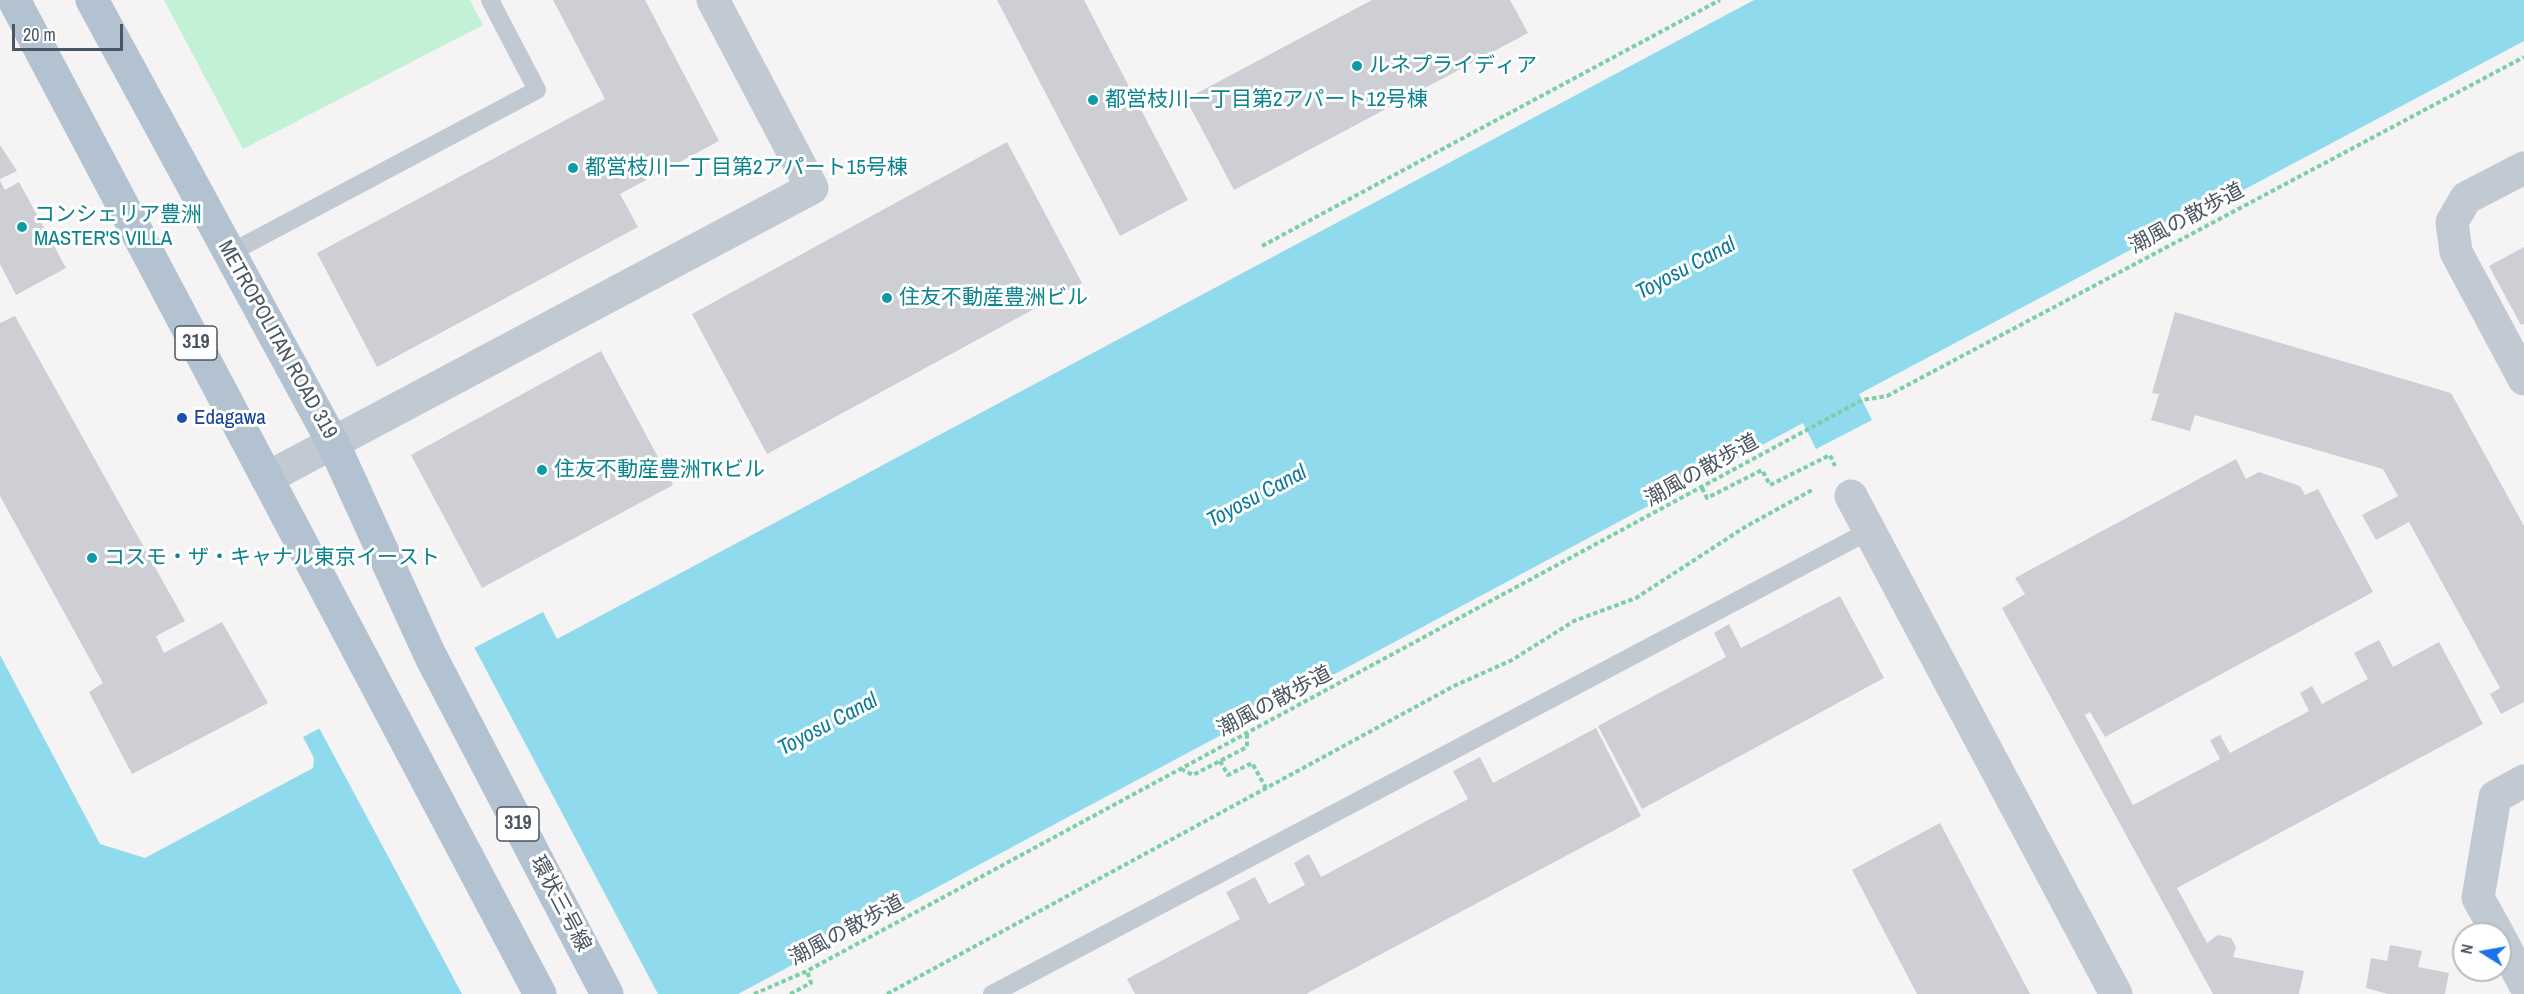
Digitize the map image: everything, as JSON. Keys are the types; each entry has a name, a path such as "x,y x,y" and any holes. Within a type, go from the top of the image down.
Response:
{"main road":[{"name":"319","path":"14,0 540,994"},
{"name":"METROPOLITAN ROAD 319","path":"92,0 333,443 430,655"},
{"name":"環状三号線","path":"430,655 607,994"}],"street":[{"path":"267,478 812,188 713,0"},
{"path":"2524,168 2466,198 2452,222 2456,252 2524,379"},
{"path":"1851,496 2116,994"},
{"path":"2491,922 2478,898 2495,797 2524,781"},
{"path":"2512,960 2524,983"}],"lane":[{"path":"230,254 537,90 489,0"},
{"path":"992,994 1869,531"}],"path":[{"path":"1262,246 1720,0"},
{"name":"潮風の散歩道","path":"754,994 807,971 1862,400 1887,396 2524,57"},
{"path":"1702,488 1707,498 1762,470 1770,485 1830,455"},
{"path":"888,994 1454,686 1512,660 1574,621 1636,598 1745,527 1812,490"},
{"path":"1180,769 1192,775 1247,747 1248,734"},
{"path":"1220,760 1228,775 1252,763 1266,788"},
{"path":"790,994 811,983 807,971"}],"green space":[{"path":"164,0 470,0 483,25 243,149"}],"water":[{"name":"Toyosu Canal","path":"1754,0 2524,0 2524,41 1859,394 1872,420 1816,449 1803,423 738,994 0,994 0,655 100,844 145,858 313,768 314,758 303,737 543,612 557,639"}],"pier":[{"path":"473,645 658,994 462,994 318,726"}],"building":[{"name":"都営枝川一丁目第2アパート15号棟","path":"553,0 645,0 719,141 620,194 638,227 377,367 317,253 605,99"},
{"name":"都営枝川一丁目第2アパート12号棟","path":"997,0 1084,0 1188,200 1120,236"},
{"name":"ルネプライディア","path":"1372,0 1510,0 1528,33 1234,190 1186,99"},
{"name":"住友不動産豊洲ビル","path":"1007,142 1082,283 767,454 692,314"},
{"name":"コンシェリア豊洲 MASTER'S VILLA","path":"0,145 17,171 0,179"},
{"name":"コンシェリア豊洲 MASTER'S VILLA","path":"0,181 5,190 19,182 66,268 16,295 0,264"},
{"path":"2524,247 2524,324 2521,325 2489,266"},
{"path":"2175,312 2451,393 2524,526 2524,702 2501,714 2490,694 2500,688 2409,522 2376,540 2362,515 2398,496 2383,469 2195,415 2190,431 2151,420 2159,394 2152,393"},
{"name":"コスモ・ザ・キャナル東京イースト","path":"15,316 185,621 156,636 164,653 222,622 268,703 132,774 89,692 103,683 0,496 0,323"},
{"name":"住友不動産豊洲TKビル","path":"601,351 673,485 482,588 411,455"},
{"path":"2236,459 2246,479 2259,472 2300,486 2305,495 2318,489 2373,592 2105,737 2090,712 2085,715 2133,805 2220,759 2210,740 2220,735 2230,753 2309,711 2300,693 2312,686 2322,704 2368,679 2354,653 2379,640 2393,667 2439,642 2483,724 2177,888 2207,943 2218,935 2231,938 2236,947 2233,957 2304,971 2299,994 2213,994 2002,608 2025,594 2015,578"},
{"path":"1840,596 1884,678 1642,809 1598,726 1726,657 1714,633 1729,624 1741,648"},
{"path":"1596,728 1641,816 1306,994 1135,994 1127,979 1240,919 1226,892 1255,877 1269,904 1305,885 1294,863 1309,854 1321,877 1468,799 1453,771 1480,757 1493,783"},
{"path":"1940,823 2030,994 1917,994 1852,870"},
{"path":"2390,945 2422,951 2418,967 2449,973 2445,994 2388,994 2366,988 2371,958 2387,961"}],"place":[{"name":"ルネプライディア","path":"1357,66"},
{"name":"都営枝川一丁目第2アパート12号棟","path":"1093,100"},
{"name":"都営枝川一丁目第2アパート15号棟","path":"573,168"},
{"name":"コンシェリア豊洲 MASTER'S VILLA","path":"22,227"},
{"name":"住友不動産豊洲ビル","path":"887,298"},
{"name":"Edagawa","path":"182,418"},
{"name":"住友不動産豊洲TKビル","path":"542,470"},
{"name":"コスモ・ザ・キャナル東京イースト","path":"92,558"}]}
